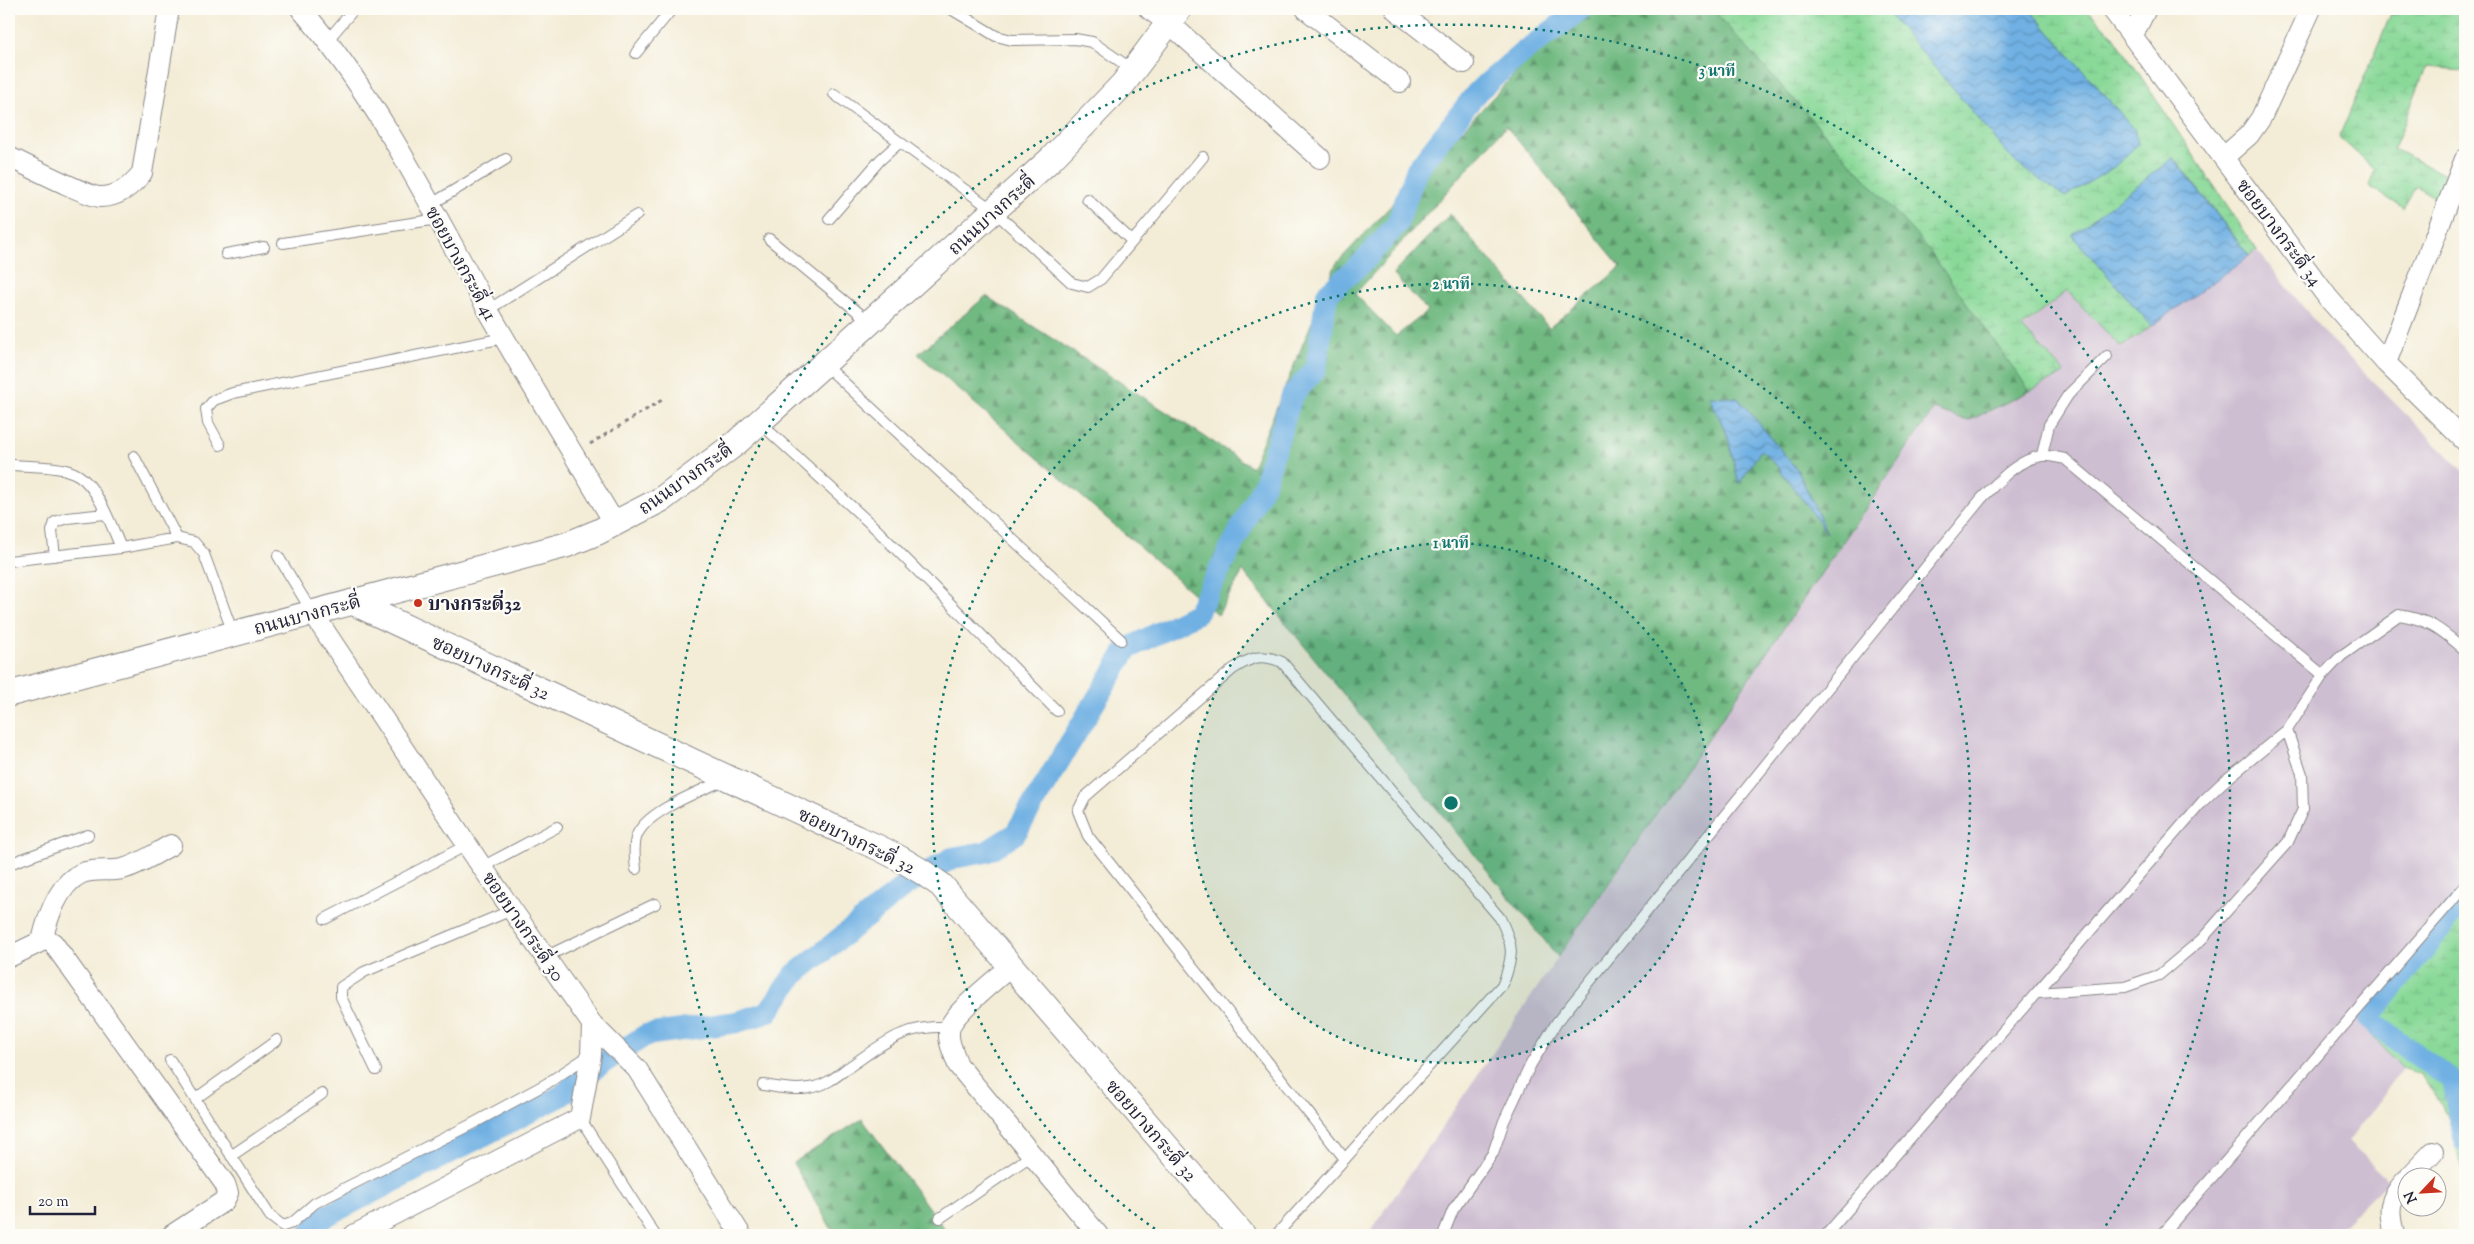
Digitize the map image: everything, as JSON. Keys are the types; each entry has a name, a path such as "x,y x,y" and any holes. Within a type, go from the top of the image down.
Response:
{"street":[{"path":"9,157 99,197 116,194 132,184 142,172 169,9"},
{"name":"ซอยบางกระดี่ 41","path":"301,9 328,42 370,102 504,338 615,524"},
{"path":"1306,9 1400,82"},
{"path":"1395,9 1464,63"},
{"name":"ซอยบางกระดี่ 34","path":"2112,9 2329,299 2386,364 2465,441"},
{"path":"2133,35 2146,9"},
{"path":"2224,157 2249,135 2260,118 2311,9"},
{"path":"1166,13 1320,158"},
{"name":"ถนนบางกระดี่","path":"9,694 566,545 615,524 662,498 736,443 1051,159 1123,84 1166,13"},
{"path":"2386,364 2465,159"},
{"name":"ซอยบางกระดี่ 32","path":"352,602 856,838 889,851 918,868 941,885 1243,1235"},
{"name":"ซอยบางกระดี่ 30","path":"312,612 545,958 592,1024 633,1064 741,1235"},
{"path":"42,941 47,917 70,882 80,874 124,869 171,845"},
{"path":"9,957 42,941 48,940 53,943 226,1184 228,1193 224,1200 172,1235"},
{"path":"1010,966 958,1014 950,1027 950,1042 958,1065 1098,1235"},
{"path":"354,1235 580,1118 587,1087 592,1024"},
{"path":"2420,1166 2433,1152"},
{"path":"2394,1235 2389,1204 2396,1192"}],"lane":[{"path":"328,42 354,9"},
{"path":"636,52 672,9"},
{"path":"950,9 996,36 1012,40 1075,39 1092,42 1133,70"},
{"path":"834,94 994,211 1072,282 1088,287 1101,279 1203,157"},
{"path":"829,219 880,160 900,142"},
{"path":"283,243 434,212 506,159"},
{"path":"1087,199 1132,241"},
{"path":"488,310 637,215"},
{"path":"769,239 870,322"},
{"path":"226,254 264,246"},
{"path":"220,445 208,423 206,408 214,400 233,393 504,338"},
{"path":"2042,456 2049,425 2068,395 2107,356"},
{"path":"824,364 1120,640"},
{"path":"759,422 874,527 1057,711"},
{"path":"134,456 177,538"},
{"path":"1443,1235 1453,1210 1493,1153 1504,1121 1531,1064 1557,1022 1981,500 2003,476 2022,462 2042,456 2065,459 2323,675"},
{"path":"13,465 60,470 77,475 89,484 121,548"},
{"path":"55,556 52,531 55,522 67,518 105,514"},
{"path":"9,561 121,548 177,538 194,542 204,554 233,633"},
{"path":"278,556 312,612"},
{"path":"1826,1235 2203,801 2287,730 2323,675 2341,656 2399,615 2422,618 2441,630 2465,650"},
{"path":"1276,1235 1345,1160 1503,984 1512,958 1509,937 1500,918 1282,662 1269,656 1250,659 1233,670 1085,797 1078,811 1088,836 1345,1160"},
{"path":"2038,993 2125,987 2160,975 2202,938 2288,842 2303,809 2302,774 2287,730"},
{"path":"636,869 634,854 636,837 645,823 665,809 728,778"},
{"path":"482,867 557,827"},
{"path":"9,864 88,835"},
{"path":"325,919 468,844"},
{"path":"2162,1235 2465,886"},
{"path":"545,958 655,904"},
{"path":"376,1070 341,997 341,987 364,972 512,910"},
{"path":"763,1085 792,1089 826,1084 890,1039 909,1030 927,1026 950,1027"},
{"path":"195,1099 277,1040"},
{"path":"170,1060 270,1216 283,1226 292,1223 315,1203 472,1124 546,1084 591,1054"},
{"path":"231,1156 322,1094"},
{"path":"580,1118 655,1235"},
{"path":"940,1218 1032,1155"}],"path":[{"path":"574,454 662,400"}],"shaded area":[{"path":"2257,250 2325,334 2465,473 2465,888 2358,1021 2403,1068 2348,1142 2389,1180 2334,1235 1368,1235 1934,408 1968,421 2065,373 2022,328 2067,291 2121,347"}],"green space":[{"path":"1576,9 1712,9 1925,245 2030,391 1968,421 1934,409 1558,957 1243,571 1218,615 918,354 986,296 1252,467 1336,264","holes":["1506,126 1621,267 1549,328 1450,214 1393,274 1428,311 1396,336 1355,294","1710,396 1798,471 1825,530 1779,468 1760,449 1739,483 1727,434"]},
{"path":"1712,9 1885,9 2016,163 2138,144 2134,129 2029,9 2087,9 2115,38 2257,250 2249,256 2174,158 2072,235 2152,326 2121,347 2067,291 2022,327 2065,373 2030,391 1925,245"},
{"path":"2393,9 2465,9 2465,70 2426,67 2394,149 2447,176 2439,200 2416,186 2403,208 2369,186 2375,170 2339,137"},
{"path":"2465,888 2465,1186 2450,1119 2421,1075 2403,1068 2358,1021"},
{"path":"862,1119 949,1235 835,1235 793,1163"}],"water":[{"path":"1885,9 2029,9 2134,129 2138,144 2114,167 2065,197 2016,163"},
{"path":"2173,158 2249,256 2152,326 2072,235"},
{"path":"1709,396 1738,398 1798,471 1827,533 1779,468 1761,450 1739,484 1727,434"}],"waterway":[{"path":"308,1235 324,1217 561,1096 586,1074 646,1035 737,1022 768,1012 794,975 905,886 952,858 986,852 1015,834 1127,649 1197,613 1264,484 1292,396 1316,368 1327,294 1365,260 1397,224 1417,169 1478,91 1521,54 1581,9"},
{"path":"2465,898 2368,1019 2452,1081 2465,1141"}],"place":[{"name":"บางกระดี่32","path":"418,603"}]}
